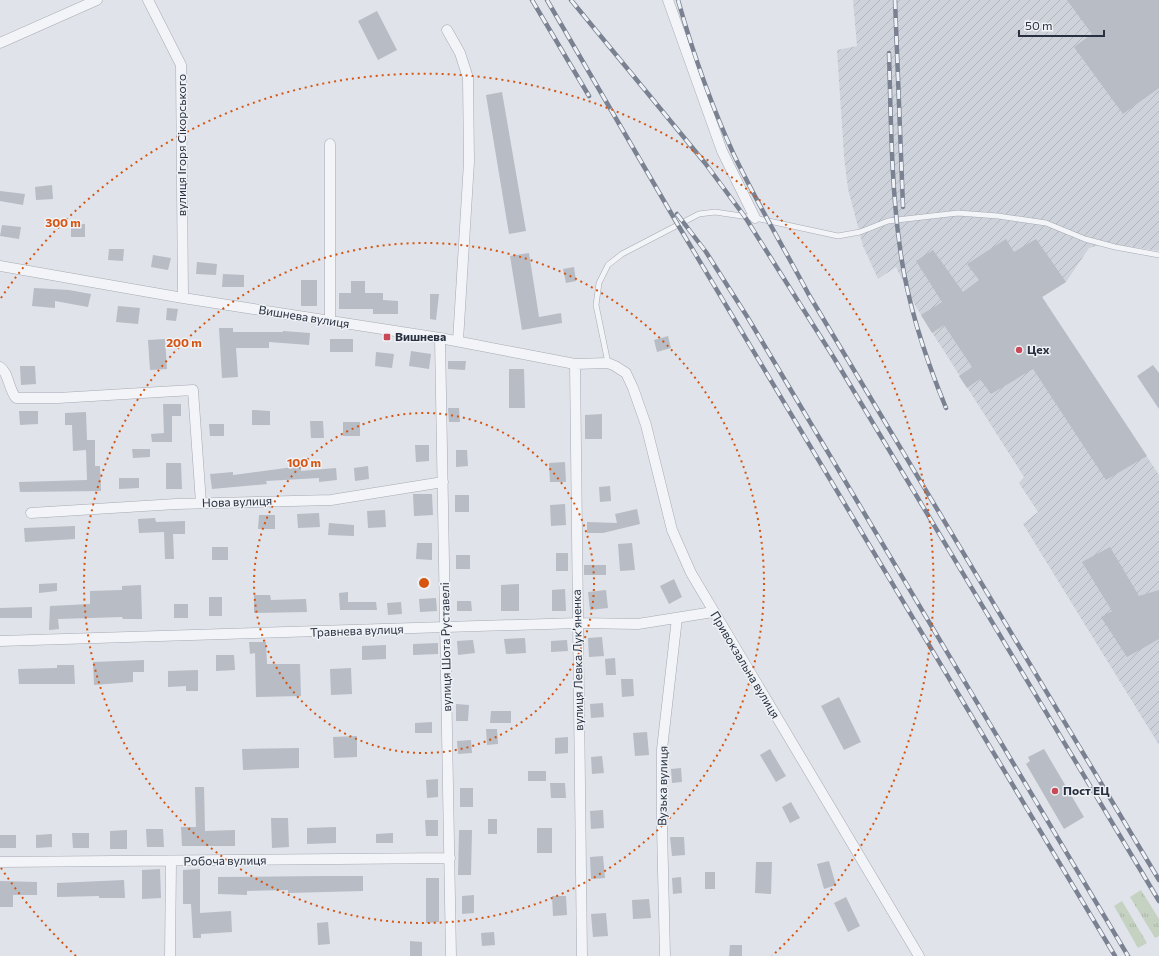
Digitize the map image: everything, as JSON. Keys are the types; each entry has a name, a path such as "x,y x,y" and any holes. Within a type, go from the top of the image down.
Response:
{"street":[{"path":"0,43 97,0"},
{"name":"вулиця Ігоря Сікорського","path":"148,0 181,65 183,298"},
{"path":"668,0 722,151 755,218"},
{"path":"447,30 460,53 468,78 469,162 458,341"},
{"path":"330,144 330,321"},
{"name":"Вишнева вулиця","path":"0,266 183,298 458,341 575,364 608,363"},
{"name":"вулиця Шота Руставелі","path":"440,338 451,956"},
{"name":"Привокзальна вулиця","path":"608,363 626,373 633,388 646,425 672,530 691,573 919,956"},
{"name":"вулиця Левка Лукʼяненка","path":"575,364 582,956"},
{"path":"0,367 6,376 10,391 16,398 58,398 193,390 200,504"},
{"name":"Нова вулиця","path":"30,513 200,504 331,500 443,482"},
{"name":"Травнева вулиця","path":"0,641 578,623 638,624 713,612"},
{"name":"Вузька вулиця","path":"665,956 662,749 677,618"},
{"name":"Робоча вулиця","path":"0,862 171,862 450,858"},
{"path":"170,956 171,862"}],"lane":[{"path":"608,363 596,305 599,283 608,265 622,254 699,214 715,212 755,218 838,236 860,232 888,221 958,213 998,216 1046,223 1086,239 1115,247 1159,254"}],"shaded area":[{"path":"853,0 1159,0 1159,251 1106,243 1089,248 1066,282 1042,297 1159,475 1159,745 1023,524 1038,512 1019,483 1024,477 916,307 896,267 878,279 863,246 848,189 844,156 837,50 857,46"}],"green space":[{"path":"1141,890 1159,919 1159,936 1155,938 1130,897"},
{"path":"1122,901 1147,943 1138,948 1114,906"}],"building":[{"path":"1067,0 1159,0 1159,88 1123,114 1074,47 1092,34"},
{"path":"377,11 397,50 378,60 358,21"},
{"path":"502,92 526,231 509,234 486,95"},
{"path":"52,185 53,199 36,200 35,187"},
{"path":"0,191 25,194 23,205 0,201"},
{"path":"71,224 85,224 85,237 71,237"},
{"path":"2,225 21,227 19,239 0,236"},
{"name":"Цех","path":"1006,239 1014,252 1036,239 1066,282 1042,297 1147,456 1106,480 1033,369 991,394 980,379 967,388 959,376 972,367 944,325 932,333 921,315 942,302 916,261 933,250 963,292 979,280 967,264"},
{"path":"109,249 124,249 123,261 108,260"},
{"path":"529,253 539,317 561,313 562,323 522,330 510,256"},
{"path":"153,255 171,258 168,270 151,267"},
{"path":"197,262 217,264 216,275 196,274"},
{"path":"574,267 576,281 566,283 563,269"},
{"path":"223,274 244,275 244,287 222,287"},
{"path":"301,280 317,280 317,306 301,306"},
{"path":"351,281 365,281 365,293 383,293 383,300 398,301 398,314 373,314 373,309 339,309 339,293 351,293"},
{"path":"34,288 69,290 91,294 88,307 55,301 55,308 32,306"},
{"path":"430,294 439,294 436,320 430,319"},
{"path":"118,306 140,308 138,324 116,322"},
{"path":"167,308 178,309 176,321 166,320"},
{"path":"219,328 233,328 233,332 283,331 310,333 309,345 269,342 269,348 236,348 238,377 222,378"},
{"path":"668,336 671,348 657,352 654,340"},
{"path":"165,339 167,369 150,370 148,340"},
{"path":"330,339 353,339 353,352 330,352"},
{"path":"411,351 431,354 429,369 409,366"},
{"path":"376,352 394,354 392,368 375,366"},
{"path":"448,361 466,361 465,370 448,369"},
{"path":"1153,365 1159,373 1159,409 1137,376"},
{"path":"20,366 35,366 36,384 21,385"},
{"path":"509,369 524,369 525,408 509,408"},
{"path":"163,404 181,404 181,416 172,416 172,442 152,442 151,434 164,433"},
{"path":"448,408 459,408 460,422 449,422"},
{"path":"252,410 270,411 270,425 252,425"},
{"path":"19,411 38,411 38,424 20,425"},
{"path":"86,412 87,440 95,440 95,466 100,466 101,491 20,492 19,482 87,480 86,450 73,451 72,425 65,425 65,413"},
{"path":"602,414 602,439 585,439 585,415"},
{"path":"310,421 323,421 324,438 311,438"},
{"path":"343,422 360,422 360,436 343,436"},
{"path":"209,424 224,424 224,436 210,436"},
{"path":"415,445 429,445 429,461 416,462"},
{"path":"132,449 150,449 150,457 133,458"},
{"path":"456,450 467,450 468,466 456,467"},
{"path":"565,462 566,482 550,482 549,463"},
{"path":"166,463 181,463 182,489 166,489"},
{"path":"301,466 301,471 336,468 337,480 319,482 319,478 266,481 267,484 212,489 210,474 233,472 233,475"},
{"path":"368,466 369,479 355,481 354,468"},
{"path":"119,478 139,478 139,488 119,489"},
{"path":"610,486 611,501 600,502 599,487"},
{"path":"413,494 432,494 433,515 414,516"},
{"path":"455,495 469,495 469,512 455,512"},
{"path":"565,504 566,525 551,526 550,505"},
{"path":"637,509 640,524 603,533 587,533 587,522 617,523 615,514"},
{"path":"385,510 386,527 368,528 367,511"},
{"path":"319,513 320,527 298,528 297,514"},
{"path":"259,515 275,515 275,529 258,529"},
{"path":"155,518 156,522 185,521 185,534 173,534 174,559 165,559 164,532 139,533 138,519"},
{"path":"329,523 354,525 354,536 328,535"},
{"path":"75,526 75,539 25,542 24,528"},
{"path":"417,543 432,543 432,560 416,559"},
{"path":"632,543 635,570 620,571 618,544"},
{"path":"212,547 228,547 228,560 212,560"},
{"path":"1110,547 1139,596 1159,590 1159,639 1127,657 1101,617 1112,611 1082,562"},
{"path":"556,553 568,553 568,571 556,571"},
{"path":"456,555 470,555 470,569 456,569"},
{"path":"584,565 606,565 606,575 584,575"},
{"path":"674,579 682,597 669,604 660,586"},
{"path":"57,583 57,591 39,593 39,584"},
{"path":"519,584 519,611 501,611 501,585"},
{"path":"141,585 142,619 123,619 122,617 58,619 59,629 49,630 50,606 90,604 90,591 122,590 122,586"},
{"path":"565,589 566,611 552,611 552,590"},
{"path":"606,590 608,608 590,610 588,592"},
{"path":"348,592 348,602 376,602 377,610 340,610 339,593"},
{"path":"254,595 270,595 271,600 306,599 307,612 254,613"},
{"path":"209,597 222,597 222,616 209,616"},
{"path":"436,598 437,611 420,612 419,599"},
{"path":"457,601 471,601 472,611 457,611"},
{"path":"401,602 402,614 388,615 387,603"},
{"path":"174,604 188,604 188,618 174,618"},
{"path":"32,607 32,618 0,618 0,608"},
{"path":"602,637 604,656 589,657 588,638"},
{"path":"525,638 526,653 506,654 504,639"},
{"path":"473,640 475,653 458,655 457,641"},
{"path":"567,640 568,651 551,652 551,641"},
{"path":"249,642 266,642 267,664 300,664 301,696 256,697 255,653 250,654"},
{"path":"438,643 438,654 413,655 413,644"},
{"path":"386,645 386,659 362,660 362,646"},
{"path":"216,655 234,655 235,670 216,671"},
{"path":"615,658 616,675 606,675 605,659"},
{"path":"144,660 144,672 133,672 133,682 94,685 93,662"},
{"path":"57,665 74,665 75,684 19,684 18,669 57,668"},
{"path":"351,668 352,694 331,695 330,669"},
{"path":"198,670 198,691 186,691 186,686 168,687 168,671"},
{"path":"621,679 633,679 634,696 622,697"},
{"path":"839,697 861,742 844,750 821,706"},
{"path":"603,703 604,717 591,718 590,704"},
{"path":"456,704 469,705 468,721 456,721"},
{"path":"491,711 511,711 511,723 490,723"},
{"path":"432,722 432,733 415,733 415,723"},
{"path":"486,729 497,729 498,744 487,745"},
{"path":"647,732 649,755 635,756 633,733"},
{"path":"357,736 357,757 334,758 333,737"},
{"path":"568,737 568,753 555,754 555,738"},
{"path":"471,740 472,753 458,754 457,741"},
{"path":"299,748 299,768 243,770 242,749"},
{"path":"770,749 786,776 776,782 760,755"},
{"name":"Пост ЕЦ","path":"1044,749 1084,817 1064,829 1026,764 1030,761 1028,757"},
{"path":"602,756 604,773 592,774 591,757"},
{"path":"681,768 682,782 672,783 671,769"},
{"path":"528,771 546,771 546,781 528,781"},
{"path":"438,779 438,797 427,798 426,780"},
{"path":"550,783 565,783 566,798 551,798"},
{"path":"195,787 204,787 205,831 235,830 235,846 182,846 181,827 196,827"},
{"path":"460,788 473,788 473,807 460,807"},
{"path":"791,802 800,818 790,823 782,807"},
{"path":"603,810 604,828 591,829 590,811"},
{"path":"271,818 288,818 289,847 272,848"},
{"path":"488,819 497,819 497,834 488,834"},
{"path":"425,820 438,820 438,836 426,836"},
{"path":"336,827 336,843 307,844 307,828"},
{"path":"537,828 552,828 552,853 537,853"},
{"path":"146,829 163,829 164,847 147,847"},
{"path":"127,830 127,849 110,849 110,831"},
{"path":"459,830 472,830 471,875 458,875"},
{"path":"72,833 89,833 89,848 73,848"},
{"path":"393,833 393,843 376,843 376,834"},
{"path":"52,834 52,847 36,848 36,835"},
{"path":"0,835 16,835 16,848 0,848"},
{"path":"670,837 684,837 685,855 672,856"},
{"path":"603,856 605,878 591,879 590,857"},
{"path":"829,861 836,885 824,889 817,864"},
{"path":"756,862 772,862 771,894 755,893"},
{"path":"160,869 161,898 142,899 142,870"},
{"path":"200,869 200,913 231,911 232,932 201,934 201,938 193,938 191,904 183,904 183,870"},
{"path":"705,872 715,872 715,889 705,889"},
{"path":"363,876 363,891 288,893 288,890 247,891 247,895 218,894 218,877"},
{"path":"681,877 682,893 673,894 672,878"},
{"path":"426,878 439,878 439,922 426,923"},
{"path":"124,880 125,898 99,898 99,896 57,897 57,883"},
{"path":"0,881 37,882 37,895 13,895 13,907 0,907"},
{"path":"474,895 474,913 462,914 462,896"},
{"path":"552,896 566,896 567,915 553,916"},
{"path":"846,897 860,926 848,932 834,903"},
{"path":"649,899 651,918 633,919 632,900"},
{"path":"606,913 608,936 593,937 591,914"},
{"path":"328,922 330,944 318,945 317,923"},
{"path":"494,932 495,945 482,946 481,933"},
{"path":"410,941 422,942 422,956 410,956"},
{"path":"730,945 742,945 742,956 729,956"}],"railway":[{"path":"532,0 589,96"},
{"path":"547,0 678,225 1115,956"},
{"path":"571,0 705,163 745,217 834,358 1159,901"},
{"path":"678,0 696,59 710,98 734,155 761,208 809,295 1159,880"},
{"path":"895,0 903,207"},
{"path":"889,53 893,175 897,224 903,269 918,330 946,408"},
{"path":"677,214 706,252 748,318 1128,956"}],"place":[{"name":"Вишнева","path":"387,337"},
{"name":"Цех","path":"1019,350"},
{"name":"Пост ЕЦ","path":"1055,791"}]}
